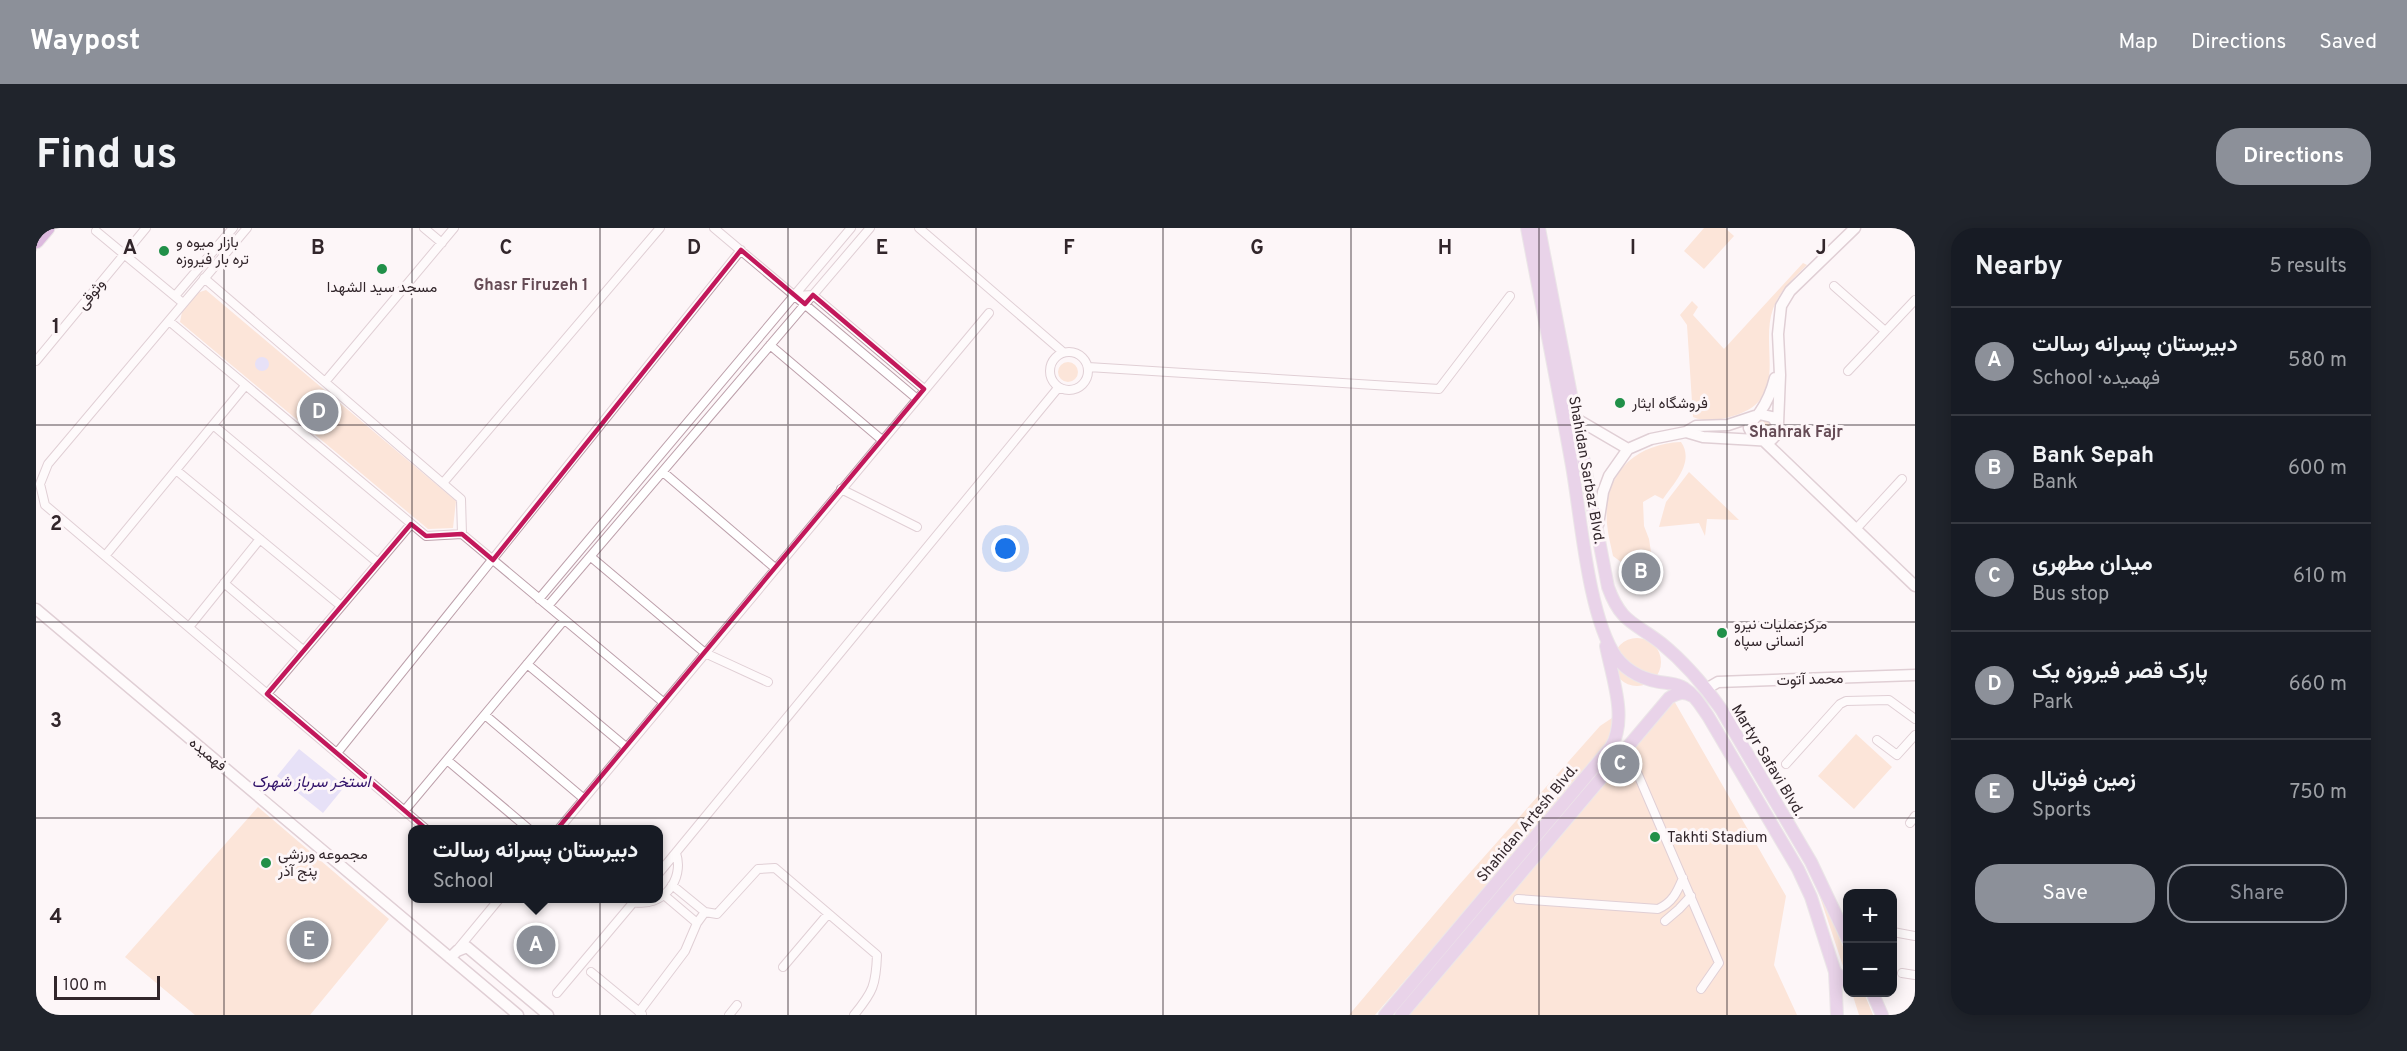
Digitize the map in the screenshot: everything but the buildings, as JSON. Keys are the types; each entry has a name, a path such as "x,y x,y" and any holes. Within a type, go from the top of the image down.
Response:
{"highway":[{"path":"36,241 47,228"}],"main road":[{"name":"Shahidan Sarbaz Blvd.","path":"1527,228 1573,467 1587,558 1602,625 1616,656 1627,669 1639,677 1666,683"},
{"name":"Shahidan Sarbaz Blvd.","path":"1539,228 1608,587 1614,605 1629,622"},
{"name":"Martyr Safavi Blvd.","path":"1629,622 1661,643 1707,689 1811,862 1843,929"},
{"name":"Shahidan Artesh Blvd.","path":"1385,1015 1618,736 1618,712 1602,625"},
{"name":"Martyr Safavi Blvd.","path":"1666,683 1677,684 1696,698 1798,869 1811,897 1835,972 1837,1015"},
{"name":"Shahidan Artesh Blvd.","path":"1401,1015 1668,698 1676,693 1685,692 1696,698"},
{"path":"1835,972 1843,978"},
{"path":"1874,997 1882,1015"}],"street":[{"name":"وثوقی","path":"36,361 146,228"},
{"path":"175,296 233,228"},
{"path":"247,228 48,464 40,484 45,505 422,825"},
{"path":"424,228 442,243"},
{"path":"325,382 454,228"},
{"path":"443,483 660,228"},
{"path":"714,228 916,398"},
{"path":"539,599 852,228"},
{"path":"549,606 870,228"},
{"path":"920,228 1063,352"},
{"path":"1787,463 1781,447 1778,427 1778,334 1781,306 1790,291 1855,228"},
{"path":"96,231 183,303"},
{"path":"337,753 741,250"},
{"path":"204,278 461,499 462,534"},
{"path":"1834,286 1885,332"},
{"path":"795,296 813,295 924,389"},
{"path":"1088,367 1438,389 1510,296"},
{"path":"1848,371 1915,300"},
{"path":"562,825 988,313"},
{"path":"169,321 426,536 462,534 663,702"},
{"path":"770,345 882,440"},
{"path":"1063,352 1081,356 1088,367 1086,379 1077,388 1064,390 1058,388 1050,378 1050,366 1053,360 1063,352"},
{"path":"1779,363 1772,387 1749,428 1915,586"},
{"path":"105,556 245,386"},
{"path":"663,868 1058,388"},
{"path":"1598,535 1603,492 1609,476 1628,449 1651,439 1686,432 1696,426 1728,425 1757,415 1768,414 1778,427"},
{"path":"1575,418 1628,449"},
{"path":"213,425 378,563"},
{"path":"1686,432 1703,436 1761,441 1774,438 1778,427"},
{"path":"176,470 341,606"},
{"path":"663,472 775,568"},
{"path":"1856,530 1902,479"},
{"path":"841,489 917,527"},
{"path":"267,694 411,524"},
{"path":"189,627 260,539"},
{"path":"591,557 705,653 768,682"},
{"path":"224,583 303,650"},
{"name":"فهمیده","path":"36,609 454,955 518,1015"},
{"path":"405,810 564,620"},
{"path":"527,664 626,747"},
{"name":"محمد آتوت","path":"1707,689 1719,682 1915,675"},
{"path":"1786,764 1840,704 1846,701 1889,700 1915,719"},
{"path":"485,715 583,798"},
{"path":"1877,741 1897,755 1915,735"},
{"path":"447,760 524,825"},
{"path":"1633,763 1719,963 1701,989"},
{"path":"676,853 679,861 672,885 664,894 697,923"},
{"path":"672,885 705,912 717,914 758,869 775,868 877,955 876,977 870,996 854,1015"},
{"path":"1518,899 1658,909 1668,904 1683,878"},
{"path":"1665,921 1691,896"},
{"path":"454,955 496,903"},
{"path":"557,993 633,903"},
{"path":"591,972 641,1013 685,951 697,923 705,912"},
{"path":"783,967 828,914"},
{"path":"1897,933 1915,936"},
{"name":"فهمیده","path":"454,955 467,947 548,1015"},
{"path":"1902,973 1915,975"},
{"path":"729,1015 737,1005"}],"highlighted area":[{"path":"741,250 805,304 813,295 924,389 503,894 267,694 411,524 426,536 462,534 493,560"}],"shaded area":[{"path":"1704,228 1725,228 1734,236 1704,269 1684,251"},
{"path":"1803,263 1807,265 1783,290 1773,309 1769,340 1770,371 1762,398 1751,408 1733,416 1718,420 1693,417 1687,325 1680,315 1692,301 1698,307 1693,315 1724,349"},
{"path":"206,290 456,501 453,528 428,529 180,322 185,297"},
{"path":"1068,362 1075,365 1078,372 1075,379 1068,382 1061,379 1058,372 1061,365"},
{"path":"1761,420 1767,420 1772,428 1770,434 1761,436 1756,431 1756,425"},
{"path":"1681,442 1686,457 1677,479 1663,499 1655,495 1643,502 1644,526 1651,552 1636,555 1636,559 1621,562 1613,556 1607,524 1607,506 1616,477 1624,465 1649,449"},
{"path":"1689,472 1739,520 1707,519 1705,536 1699,523 1659,527 1666,502"},
{"path":"1632,638 1642,638 1657,648 1661,662 1660,671 1651,682 1642,686 1632,686 1617,676 1613,667 1613,657 1623,642"},
{"name":"Takhti Stadium","path":"1673,699 1786,896 1774,965 1797,1015 1409,1015"},
{"path":"1612,718 1614,736 1605,750 1375,1015 1349,1015 1459,885 1600,726"},
{"path":"1856,734 1892,767 1854,809 1818,776"},
{"name":"مجموعه ورزشی پنج آذر","path":"258,807 389,919 310,1015 195,1015 125,957"},
{"path":"1813,876 1843,947 1843,966"},
{"path":"1853,997 1866,997 1873,1015 1859,1015"}],"water":[{"path":"262,357 267,359 269,364 267,369 262,371 257,369 255,364 257,359"},
{"name":"استخر سرباز شهرک","path":"299,749 345,786 323,813 277,776"}],"place":[{"name":"بازار میوه و تره بار فیروزه","path":"164,251"},
{"name":"مسجد سید الشهدا","path":"382,269"},
{"name":"فروشگاه ایثار","path":"1620,403"},
{"name":"پارک قصر فیروزه یک","path":"319,412"},
{"name":"Bank Sepah","path":"1641,572"},
{"name":"مرکزعملیات نیرو انسانی سپاه","path":"1722,633"},
{"name":"میدان مطهری","path":"1620,764"},
{"name":"Takhti Stadium","path":"1655,837"},
{"name":"مجموعه ورزشی پنج آذر","path":"266,863"},
{"name":"زمین فوتبال","path":"309,940"},
{"name":"دبیرستان پسرانه رسالت","path":"536,945"}],"district":[{"name":"Ghasr Firuzeh 1","path":"531,284"},
{"name":"Shahrak Fajr","path":"1796,431"}]}
